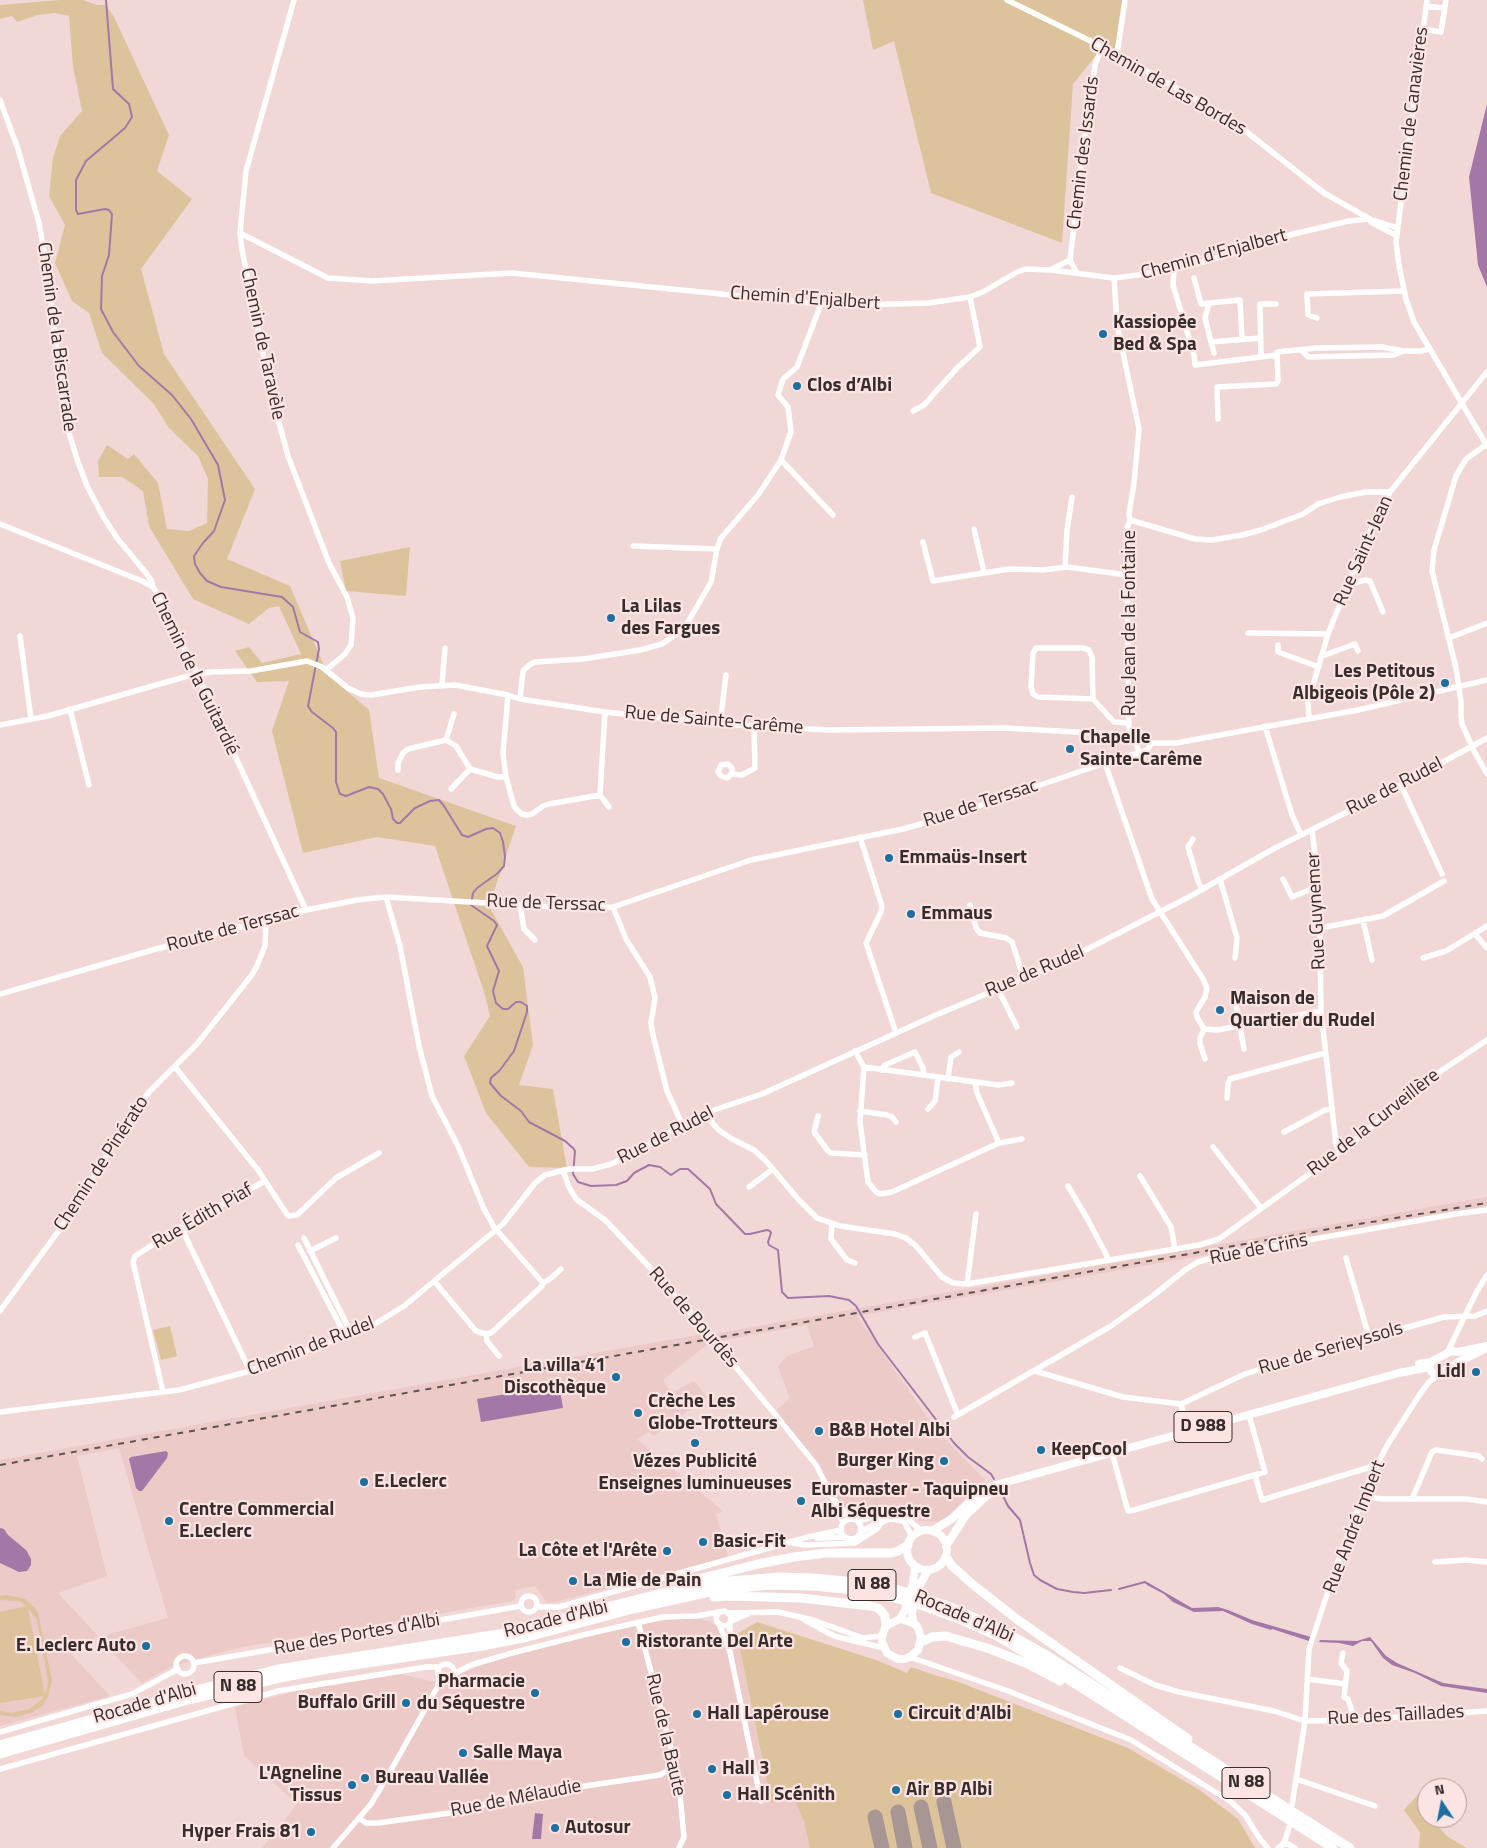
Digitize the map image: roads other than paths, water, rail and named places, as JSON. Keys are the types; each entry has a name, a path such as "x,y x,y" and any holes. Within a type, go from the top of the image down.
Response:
{"highway":[{"path":"499,1634 758,1564 826,1553 891,1553 898,1551 910,1541"},
{"path":"946,1556 952,1566 1018,1620 1201,1748 1208,1758"},
{"name":"Rocade d'Albi","path":"0,1745 278,1669 499,1634 658,1594 716,1582 780,1577 856,1582 899,1590 928,1599 1000,1629 1048,1656 1350,1848"},
{"name":"Rocade d'Albi","path":"0,1754 188,1700 280,1678 528,1637 633,1609 696,1595 740,1588 792,1585 854,1590 895,1598 959,1619 997,1636 1333,1848"},
{"path":"633,1609 728,1596 801,1598 878,1608 885,1616 886,1626"},
{"path":"919,1646 932,1636 946,1636 990,1649 1028,1664 1089,1694"}],"main road":[{"path":"1432,1369 1453,1350 1487,1347"},
{"path":"1432,1369 1460,1361 1487,1347"},
{"path":"1453,1350 1461,1355 1460,1361"},
{"name":"D 988","path":"932,1531 953,1518 980,1492 992,1486 1249,1415 1399,1372 1419,1364 1432,1369"},
{"name":"D 988","path":"946,1546 966,1515 1000,1484"},
{"path":"909,1611 900,1619 886,1626 882,1636 887,1653 898,1658 910,1657 919,1646 920,1631 913,1623 909,1611 916,1584 914,1566 908,1557 910,1541 921,1531 932,1531 940,1536 946,1546 946,1556 939,1566 928,1570 916,1584"},
{"path":"914,1566 928,1570"},
{"path":"900,1619 913,1623"}],"street":[{"name":"Chemin de Taravèle","path":"294,0 246,171 240,233 272,397 288,456 329,563 347,597 353,618 351,645 345,654 324,668"},
{"name":"Chemin de Las Bordes","path":"1007,0 1117,54 1204,104 1243,129 1324,193 1369,219"},
{"path":"1117,54 1125,0"},
{"path":"1423,29 1441,32 1446,0"},
{"path":"1426,3 1444,8"},
{"name":"Chemin de Canavières","path":"1426,3 1397,236 1399,266 1404,291 1414,322 1487,445"},
{"name":"Chemin des Issards","path":"1070,260 1095,65 1102,48"},
{"name":"Chemin de la Biscarrade","path":"0,100 21,158 39,223 48,274 64,413 77,459 87,486 104,518 117,538 151,580 153,587"},
{"name":"Chemin d'Enjalbert","path":"240,233 328,278 372,281 512,273 821,304 928,303 970,298 1026,269 1051,270 1114,278 1174,270 1293,234 1349,221 1369,219 1398,228"},
{"path":"1369,219 1397,236"},
{"path":"1051,270 1070,260 1077,273"},
{"path":"1174,270 1173,285 1194,355 1195,365 1277,355"},
{"path":"1114,278 1118,324 1139,428 1129,514 1130,520"},
{"path":"1194,278 1201,304 1240,300 1242,339"},
{"path":"1317,318 1308,315 1306,294 1404,291"},
{"path":"913,411 924,405 957,368 980,347 970,298"},
{"path":"1209,303 1205,318 1214,353"},
{"path":"520,699 523,672 528,665 535,662 583,659 640,650 662,644 684,629 711,582 721,538 758,495 781,460 791,432 788,408 778,395 783,379 797,367 821,304"},
{"path":"1261,356 1260,304 1276,304"},
{"path":"1212,342 1261,338"},
{"path":"1218,419 1216,387 1276,384 1278,381 1277,352 1317,348 1382,347 1403,351 1429,349"},
{"path":"1382,347 1383,356"},
{"path":"1301,350 1308,357 1383,356 1394,355 1403,351"},
{"name":"Rue Saint-Jean","path":"1309,718 1308,702 1328,634 1368,535 1390,492 1487,372"},
{"path":"1487,445 1466,459 1460,466 1432,556 1432,571 1449,638 1462,702 1460,716 1473,749 1487,774"},
{"path":"781,460 834,515"},
{"name":"Rue Jean de la Fontaine","path":"1139,753 1135,740 1130,736 1129,723 1127,575 1128,528 1130,520 1195,539 1212,540 1242,536 1261,530 1303,514 1318,504 1340,497 1366,492 1390,492"},
{"path":"1065,567 1067,530 1072,497"},
{"name":"Chemin de la Guitardié","path":"0,524 153,587 198,674 306,910"},
{"path":"974,529 984,572"},
{"path":"923,542 933,581 1009,569 1043,570 1065,567 1127,575"},
{"path":"634,546 718,549"},
{"path":"1349,581 1355,583 1365,580 1370,581 1383,612"},
{"path":"1449,638 1487,623"},
{"path":"1248,633 1328,634"},
{"path":"20,636 32,719"},
{"path":"1322,656 1355,644 1358,651"},
{"path":"1278,645 1278,652 1319,667"},
{"path":"442,685 445,648"},
{"path":"1093,699 1038,697 1033,694 1031,687 1033,653 1036,648 1082,648 1089,650 1092,657 1093,699 1114,722 1129,723"},
{"name":"Rue de Sainte-Carême","path":"198,674 251,671 307,660 324,668 348,688 361,694 371,695 442,685 473,687 520,699 605,712 720,724 828,730 1004,728 1130,736 1152,743"},
{"path":"0,725 32,719 198,674"},
{"path":"720,724 726,675"},
{"path":"1152,743 1176,743 1358,710 1487,680"},
{"path":"508,695 503,753 506,776 514,806 522,814 532,814 549,804 600,795"},
{"path":"70,709 89,786"},
{"path":"605,712 600,795 609,807"},
{"path":"446,740 454,714"},
{"path":"732,774 742,775 755,768 754,726"},
{"path":"1265,726 1292,815 1301,835"},
{"name":"Rue de Rudel","path":"566,1169 592,1169 611,1164 640,1150 682,1124 708,1112 762,1094 855,1051 1060,963 1161,912 1301,835 1473,749 1487,738"},
{"path":"398,770 398,763 403,753 408,749 446,740 456,746 470,769 498,777 506,776"},
{"name":"Rue de Terssac","path":"472,902 570,908 613,907 743,862 946,817 1139,753 1147,750 1152,743"},
{"path":"1106,763 1152,899 1207,988 1205,997 1198,1009 1197,1017 1204,1029"},
{"path":"451,789 470,769"},
{"path":"1401,785 1442,874"},
{"name":"Rue Guynemer","path":"1312,830 1319,886 1321,1010 1336,1144 1340,1151"},
{"path":"860,837 882,906 882,912 866,943 896,1033"},
{"path":"1193,839 1188,847 1202,890"},
{"path":"1220,879 1237,938 1235,958"},
{"path":"1283,879 1292,897 1319,886"},
{"path":"1320,928 1383,916 1444,881"},
{"path":"386,897 400,946 432,1096 458,1146 484,1209 496,1229 543,1283"},
{"name":"Route de Terssac","path":"0,994 156,949 266,920 357,900 386,897 472,902"},
{"path":"520,905 524,929 535,940"},
{"path":"970,905 976,928 980,934 1006,938 1012,942 1024,979"},
{"path":"613,907 626,939 650,977 654,998 651,1023 653,1035 667,1091 682,1124"},
{"name":"Chemin de Pinérato","path":"0,1311 60,1229 129,1117 150,1091 197,1044 254,972 265,946 266,920"},
{"path":"1362,920 1372,960"},
{"path":"1423,958 1446,951 1487,926"},
{"path":"1475,934 1487,948"},
{"path":"998,989 1017,1027"},
{"path":"1234,994 1244,1049"},
{"path":"1204,1029 1217,1030 1321,1010"},
{"path":"1204,1029 1200,1038 1200,1044 1205,1059"},
{"name":"Rue de la Curveillère","path":"967,1284 1175,1249 1219,1239 1340,1151 1435,1075 1487,1040"},
{"path":"855,1051 864,1067 860,1111 868,1182 880,1194 886,1194 999,1143 1022,1139"},
{"path":"881,1070 885,1065 915,1052 924,1075"},
{"path":"948,1078 951,1057 959,1052"},
{"path":"1228,1098 1228,1083 1230,1079 1325,1053"},
{"name":"Rue Édith Piaf","path":"163,1392 132,1262 135,1256 181,1227 265,1181 175,1067"},
{"path":"864,1067 938,1078 1004,1085 1012,1083"},
{"path":"928,1110 935,1101 938,1078"},
{"path":"975,1082 977,1092 999,1143"},
{"path":"1284,1132 1332,1108"},
{"path":"860,1111 887,1115 896,1122"},
{"path":"708,1112 713,1124 720,1132 754,1150 817,1218 832,1224 894,1234 906,1238 916,1246 942,1277 953,1283 967,1284 976,1214"},
{"path":"818,1116 814,1132 828,1151 832,1153 865,1155"},
{"path":"1213,1147 1261,1208"},
{"path":"265,1181 288,1216 297,1215 336,1178 379,1153"},
{"name":"Chemin de Rudel","path":"0,1412 179,1390 250,1371 370,1327 404,1306 503,1224 535,1183 545,1175 566,1169"},
{"name":"Rue de Bourdès","path":"566,1169 569,1187 576,1199 605,1220 683,1304 816,1465 843,1523"},
{"path":"749,1187 773,1170"},
{"path":"1140,1176 1171,1227 1175,1249"},
{"path":"1068,1186 1088,1220 1107,1260"},
{"name":"Rue de Crins","path":"915,1337 925,1333 956,1416 1112,1326 1185,1270 1205,1260 1455,1214 1487,1210"},
{"path":"832,1224 831,1239 847,1260 855,1263"},
{"path":"181,1227 250,1371"},
{"path":"304,1238 349,1336"},
{"path":"310,1251 336,1238"},
{"path":"298,1245 349,1336"},
{"path":"1346,1258 1369,1338"},
{"path":"434,1281 476,1331 486,1334 491,1333 543,1283 550,1280 561,1269"},
{"path":"1453,1350 1464,1315 1487,1275"},
{"name":"Rue de Serieyssols","path":"1181,1404 1245,1374 1444,1317 1475,1316 1487,1311"},
{"path":"486,1334 487,1341 499,1356"},
{"name":"Rue André Imbert","path":"1292,1805 1305,1721 1309,1649 1338,1561 1377,1465 1420,1394 1432,1369"},
{"path":"1034,1371 1123,1397 1181,1404 1188,1432"},
{"path":"1112,1453 1128,1511 1255,1476 1265,1472 1249,1415"},
{"path":"1412,1499 1432,1452 1441,1451 1479,1456 1482,1459"},
{"path":"1255,1476 1262,1500 1377,1465"},
{"name":"Rue de Bourdès","path":"833,1498 850,1519"},
{"path":"1363,1498 1467,1499 1487,1502"},
{"path":"845,1537 841,1530 843,1523 850,1519 858,1521 890,1512 905,1516 921,1531"},
{"path":"788,1543 804,1545 855,1543 890,1518"},
{"path":"805,1539 854,1538 882,1520 890,1518 904,1521 910,1541"},
{"path":"858,1521 861,1526 861,1532"},
{"path":"537,1607 560,1607 841,1530"},
{"path":"1435,1562 1466,1560 1487,1562"},
{"path":"530,1596 536,1600 537,1607 534,1612 528,1613 521,1606 523,1598 530,1596"},
{"name":"Rue des Portes d'Albi","path":"194,1663 521,1606"},
{"path":"696,1616 726,1626 730,1622 760,1611"},
{"path":"719,1612 716,1617 730,1652 761,1801"},
{"path":"333,1848 371,1804 438,1686 451,1679 454,1674 471,1665 638,1622 719,1612 778,1612 813,1620 863,1638 882,1636"},
{"path":"728,1613 731,1616 730,1652"},
{"path":"796,1616 834,1636 884,1648"},
{"name":"Rue de la Baute","path":"638,1622 673,1756 672,1768 678,1774 684,1837 680,1848"},
{"path":"919,1646 924,1661"},
{"path":"1343,1653 1340,1663 1347,1671 1344,1696 1348,1699 1355,1720"},
{"path":"183,1657 190,1657 194,1663 193,1669 189,1673 183,1673 178,1669 177,1662 183,1657"},
{"path":"910,1657 1008,1692 1141,1745 1230,1801 1245,1815 1268,1848 1288,1844 1295,1847"},
{"path":"0,1769 278,1691 439,1667 444,1664 471,1665"},
{"path":"449,1665 453,1669 454,1674"},
{"path":"438,1686 439,1667"},
{"name":"Rue des Taillades","path":"1120,1668 1155,1685 1179,1692 1274,1711 1305,1721 1355,1720 1487,1711"},
{"path":"0,1732 132,1694 178,1669"},
{"path":"420,1669 446,1680"},
{"path":"1307,1679 1345,1684"},
{"name":"Rue de Mélaudie","path":"359,1818 366,1823 378,1823 464,1811 502,1799 660,1775 672,1768"},
{"path":"1296,1780 1375,1806"},
{"path":"1280,1846 1288,1830 1295,1847"}],"waterway":[{"path":"106,0 113,89 129,104 132,117 125,128 86,161 76,180 76,210 78,214 105,209 109,210 112,214 109,255 102,276 101,309 113,332 139,366 172,395 191,419 218,465 225,500 214,531 194,556 195,564 200,573 207,581 221,587 282,597 293,607 300,632 318,642 319,649 308,706 312,712 336,732 336,782 340,794 346,796 369,787 378,789 383,794 391,809 393,819 397,823 400,823 415,808 430,801 439,800 462,835 468,837 493,828 500,833 505,856 504,866 498,873 477,888 473,893 471,905 497,925 487,946 499,971 493,991 496,1003 503,1009 508,1009 516,1002 521,1002 527,1006 527,1012 514,1051 500,1070 491,1078 490,1083 501,1096 521,1111 529,1122 565,1141 573,1148 575,1151 573,1174 578,1182 591,1186 616,1185 627,1181 634,1173 649,1165 660,1167 671,1175 680,1169 688,1169 710,1189 716,1204 745,1234 770,1231 769,1245 778,1250 782,1292 788,1298 829,1296 849,1300 856,1306 878,1344 954,1443 968,1457 991,1474 994,1479"},
{"path":"1000,1490 1008,1506 1020,1520 1034,1575 1057,1589 1084,1593 1111,1590"},
{"path":"1119,1589 1145,1582 1149,1585"}],"railway":[{"path":"0,1465 1335,1228 1487,1203"}],"place":[{"name":"Kassiopée Bed & Spa","path":"1103,334"},
{"name":"Clos d’Albi","path":"797,386"},
{"name":"La Lilas des Fargues","path":"611,618"},
{"name":"Les Petitous Albigeois (Pôle 2)","path":"1445,683"},
{"name":"Chapelle Sainte-Carême","path":"1070,749"},
{"name":"Emmaüs-Insert","path":"889,858"},
{"name":"Emmaus","path":"911,914"},
{"name":"Maison de Quartier du Rudel","path":"1220,1010"},
{"name":"Lidl","path":"1476,1372"},
{"name":"La villa 41 Discothèque","path":"616,1377"},
{"name":"Crèche Les Globe-Trotteurs","path":"638,1413"},
{"name":"B&B Hotel Albi","path":"819,1431"},
{"name":"Vézes Publicité Enseignes luminueuses","path":"695,1443"},
{"name":"KeepCool","path":"1041,1450"},
{"name":"Burger King","path":"944,1461"},
{"name":"E.Leclerc","path":"364,1482"},
{"name":"Euromaster - Taquipneu Albi Séquestre","path":"801,1501"},
{"name":"Centre Commercial E.Leclerc","path":"169,1521"},
{"name":"Basic-Fit","path":"703,1542"},
{"name":"La Côte et l'Arête","path":"667,1551"},
{"name":"La Mie de Pain","path":"573,1581"},
{"name":"Ristorante Del Arte","path":"626,1642"},
{"name":"E. Leclerc Auto","path":"146,1646"},
{"name":"Pharmacie du Séquestre","path":"535,1693"},
{"name":"Buffalo Grill","path":"406,1703"},
{"name":"Hall Lapérouse","path":"697,1714"},
{"name":"Circuit d'Albi","path":"898,1714"},
{"name":"Salle Maya","path":"463,1753"},
{"name":"Hall 3","path":"712,1769"},
{"name":"Bureau Vallée","path":"365,1778"},
{"name":"L'Agneline Tissus","path":"352,1785"},
{"name":"Air BP Albi","path":"896,1790"},
{"name":"Hall Scénith","path":"727,1795"},
{"name":"Autosur","path":"555,1828"},
{"name":"Hyper Frais 81","path":"311,1832"}]}
